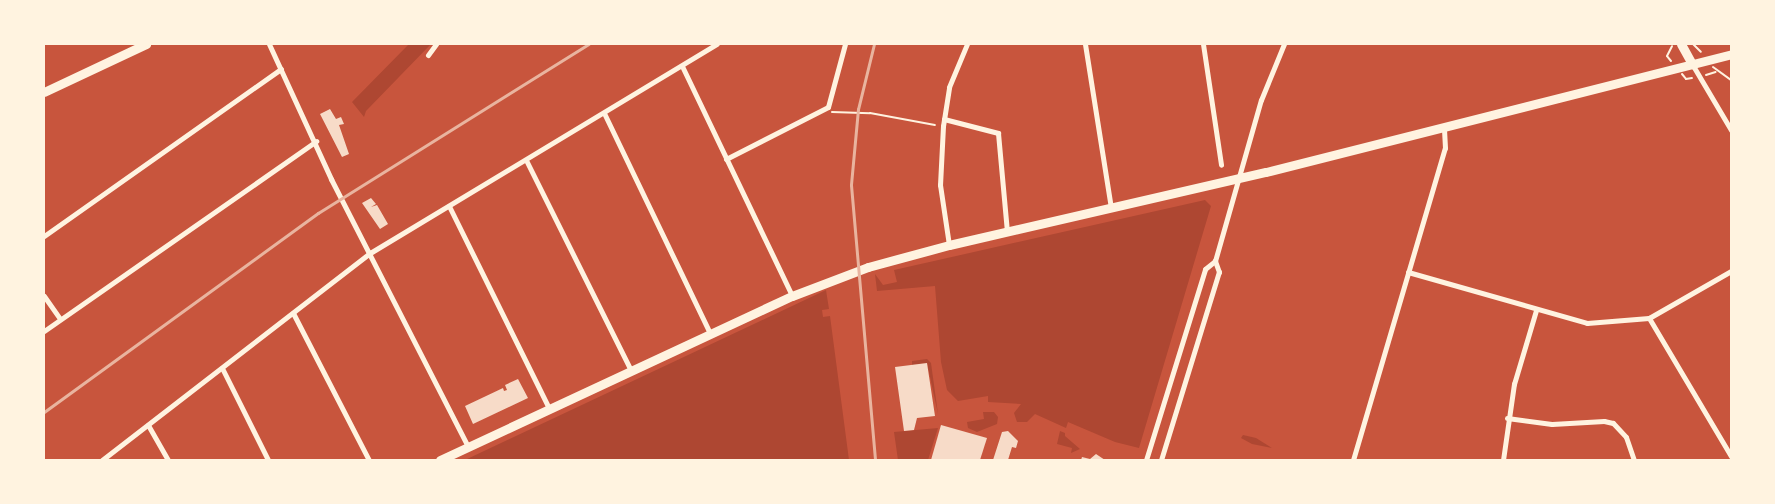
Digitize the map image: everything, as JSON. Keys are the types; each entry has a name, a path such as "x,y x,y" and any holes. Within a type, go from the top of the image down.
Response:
{"main road":[{"path":"44,92 146,44"},
{"path":"1681,44 1692,64"},
{"path":"440,460 792,296 868,267 949,245 1444,128 1731,54"}],"street":[{"path":"269,44 316,141 331,179 468,447"},
{"path":"428,55 436,44"},
{"path":"102,460 370,252 717,44"},
{"path":"726,159 828,107 845,44"},
{"path":"949,245 940,184 942,126 949,87 967,44"},
{"path":"1086,44 1111,208"},
{"path":"1203,44 1221,164"},
{"path":"1146,460 1205,269 1214,261 1230,214 1260,100 1284,44"},
{"path":"1692,64 1731,130"},
{"path":"682,66 792,296"},
{"path":"44,236 281,69"},
{"path":"604,113 710,333"},
{"path":"944,119 998,133 1007,232"},
{"path":"1353,460 1445,148 1444,128"},
{"path":"44,331 316,141"},
{"path":"526,160 630,371"},
{"path":"449,206 549,408"},
{"path":"1161,460 1219,272 1214,261"},
{"path":"1408,272 1587,324 1649,318 1731,271"},
{"path":"44,296 60,319"},
{"path":"1503,460 1507,418 1536,310"},
{"path":"293,313 369,460"},
{"path":"1649,318 1731,456"},
{"path":"222,368 268,460"},
{"path":"1507,418 1552,424 1604,421 1613,423 1626,437 1634,460"},
{"path":"148,425 168,460"}],"path":[{"path":"1667,56 1673,44"},
{"path":"1693,44 1698,48"},
{"path":"1716,72 1731,80"},
{"path":"828,107 832,114 870,113 942,126"}],"shaded area":[{"path":"409,44 431,44 366,111 364,117 352,102"},
{"path":"1205,200 1211,206 1139,448 1115,442 1068,422 1066,428 1035,414 1027,422 1017,422 1014,413 1021,404 988,402 988,396 958,401 947,390 941,362 935,286 877,291 875,274 883,285 897,282 894,270"},
{"path":"826,290 829,309 822,310 823,317 830,316 849,460 465,460"},
{"path":"927,359 931,363 938,414 927,363 912,365 912,361"},
{"path":"983,412 994,412 998,417 997,424 977,432 968,428 967,422 984,419"},
{"path":"938,428 928,460 898,460 894,432"},
{"path":"1060,431 1065,433 1065,436 1080,449 1071,453 1072,448 1057,444"},
{"path":"1243,435 1256,438 1272,448 1252,444 1241,438"}],"building":[{"path":"330,109 336,119 341,117 344,124 339,125 349,154 342,157 320,114"},
{"path":"371,198 376,204 371,207 377,205 388,224 380,229 362,203"},
{"path":"927,363 935,416 917,418 914,430 904,431 895,367"},
{"path":"518,379 528,398 473,424 465,406 503,388 504,391 507,390 505,385"},
{"path":"941,425 987,438 980,460 931,460"},
{"path":"1008,431 1018,441 1016,448 1012,447 1008,460 993,460 1002,432"},
{"path":"1096,454 1105,460 1081,460 1082,457 1090,459"}],"railway":[{"path":"44,412 318,213 588,44"},
{"path":"874,44 858,109 851,185 875,460"}]}
